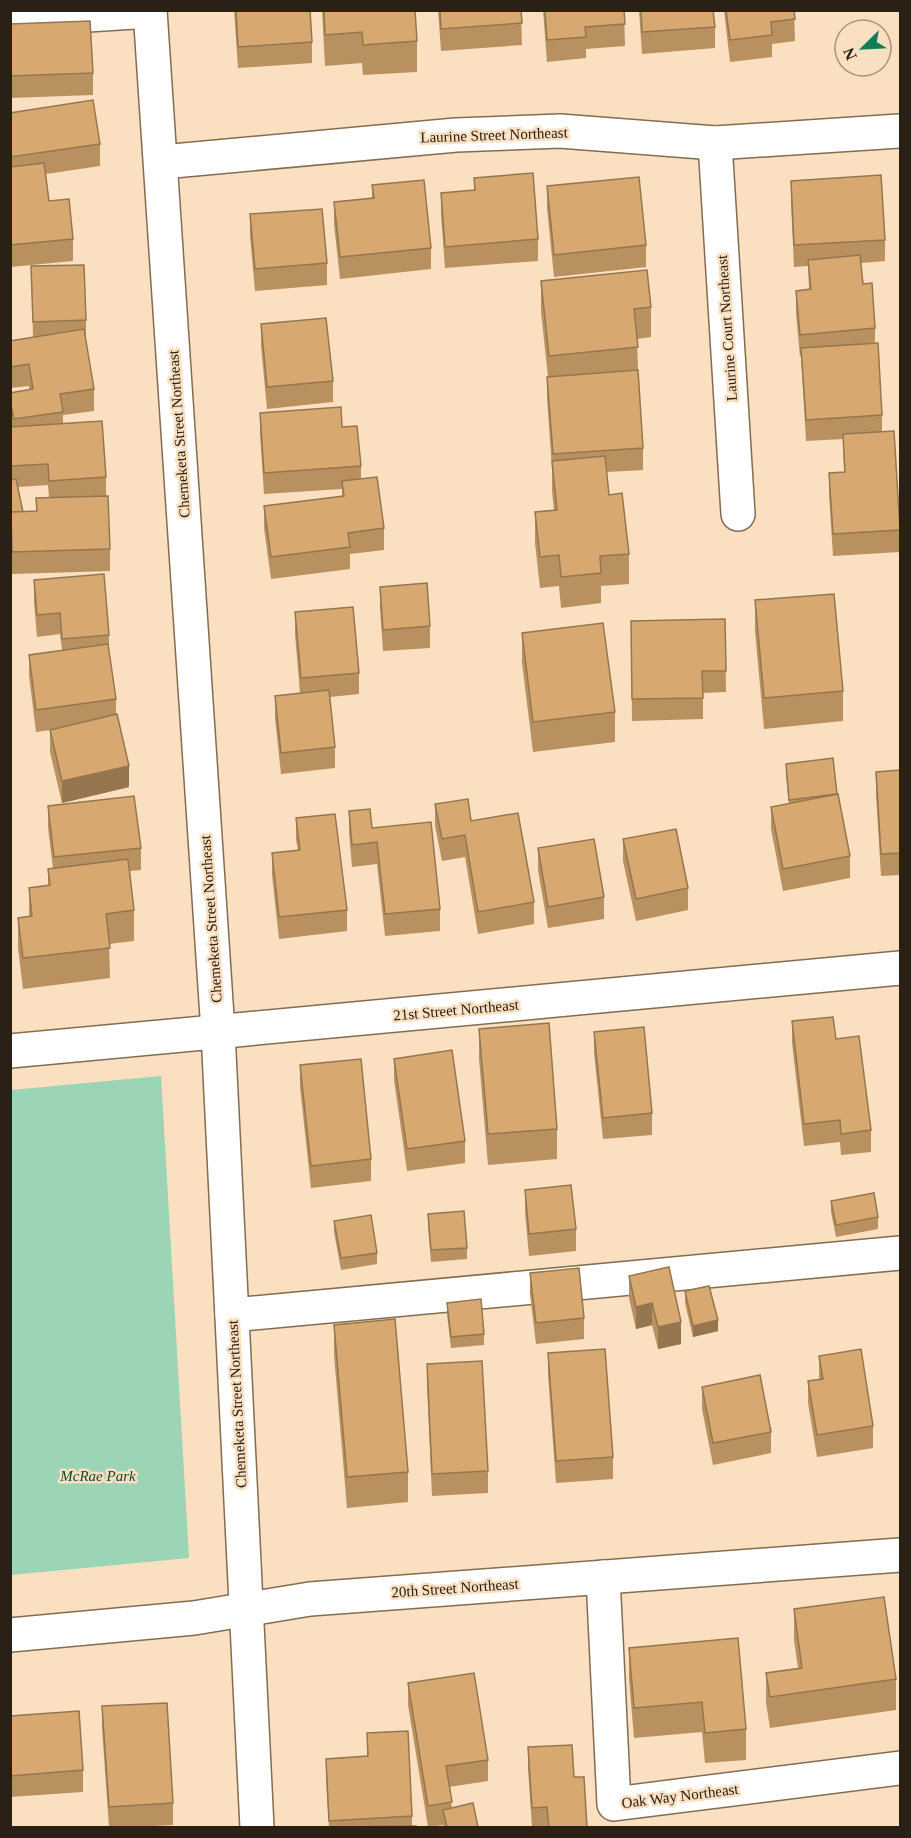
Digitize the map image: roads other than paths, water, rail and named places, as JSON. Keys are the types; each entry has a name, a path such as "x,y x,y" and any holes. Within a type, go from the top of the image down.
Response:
{"street":[{"path":"10,20 150,11"},
{"name":"Chemeketa Street Northeast","path":"150,11 162,162 218,1032 258,1827"},
{"name":"Laurine Street Northeast","path":"162,162 456,135 560,131 715,143 899,131"},
{"name":"Laurine Court Northeast","path":"715,143 738,514"},
{"name":"21st Street Northeast","path":"10,1051 900,968"},
{"path":"232,1315 900,1253"},
{"name":"20th Street Northeast","path":"10,1635 194,1618 310,1599 900,1555"},
{"name":"Oak Way Northeast","path":"603,1577 614,1804 900,1768"}],"park label":[{"name":"McRae Park","path":"98,1476"}]}
